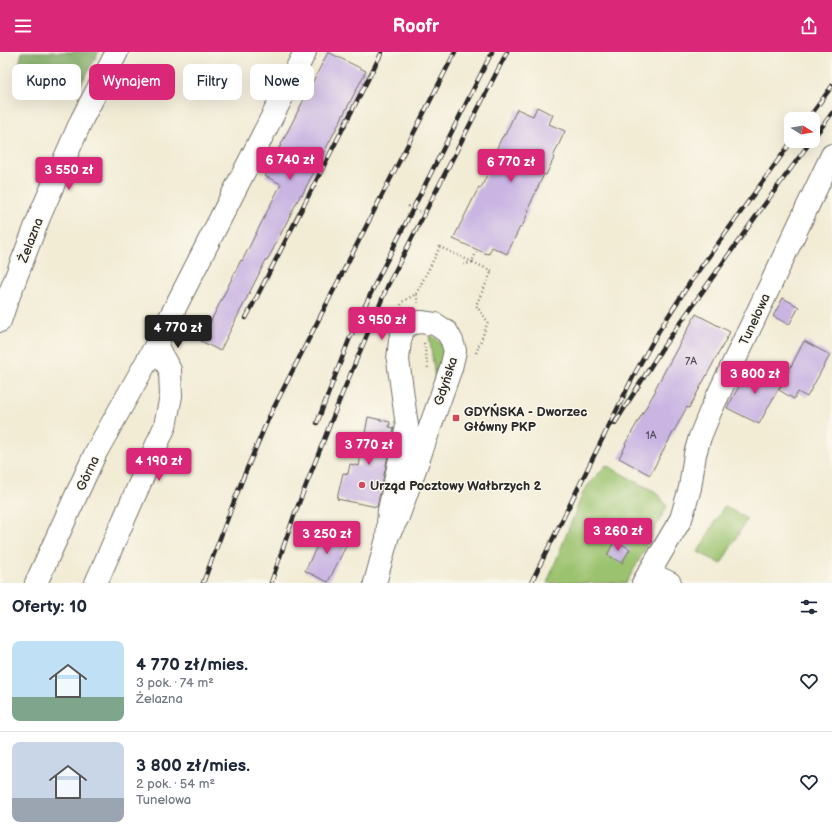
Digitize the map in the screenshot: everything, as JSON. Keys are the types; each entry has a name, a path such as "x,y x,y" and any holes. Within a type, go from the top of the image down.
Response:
{"street":[{"name":"Żelazna","path":"0,321 40,215 82,119 117,52"},
{"name":"Górna","path":"36,583 96,452 156,345 305,52"},
{"name":"Tunelowa","path":"670,583 646,578 681,519 690,488 695,454 711,410 832,155"},
{"name":"Gdyńska","path":"375,583 387,537 389,510 407,426 398,360 400,340 404,328 413,323 421,322 435,324 446,332 452,341 455,350 454,356 398,517 387,537"},
{"path":"96,583 165,426 171,396 170,370 156,345"}],"path":[{"path":"408,206 429,216"},
{"path":"416,294 440,247 492,271 476,305 488,322 476,354"},
{"path":"463,265 472,262 477,250"}],"green space":[{"path":"22,52 99,52 92,64 89,64 89,70 81,85 81,64 19,64"},
{"path":"429,335 441,344 446,352 437,391"},
{"path":"606,465 656,492 667,506 626,583 547,583 584,490"},
{"path":"724,506 747,519 721,564 698,552"}],"building":[{"path":"328,52 366,71 302,195 301,194 267,261 266,260 220,351 201,341 281,184 265,176 304,100 314,100 314,80"},
{"path":"537,107 553,115 549,124 565,131 547,173 546,175 544,174 528,209 529,210 523,225 520,227 507,254 492,247 489,254 487,254 453,239 479,187 481,188 497,153 495,152 517,109 533,116"},
{"path":"783,298 799,307 789,325 773,316"},
{"path":"696,314 730,332 689,408 687,407 650,475 619,458 626,445 625,444 656,390 655,389"},
{"path":"804,341 830,355 807,397 798,392 794,399 779,390"},
{"path":"752,366 782,382 759,424 727,408"},
{"name":"Urząd Pocztowy Wałbrzych 2","path":"368,417 390,422 389,427 394,428 377,507 337,499 343,473 348,474 350,464 359,466"},
{"path":"325,529 349,540 328,582 305,571"},
{"path":"615,540 630,549 622,563 607,555"}],"railway":[{"path":"246,318 382,52"},
{"path":"203,583 243,478 269,417 455,52"},
{"path":"317,423 349,340 379,276 492,52"},
{"path":"271,583 295,513 340,399 388,285 507,52"},
{"path":"813,112 832,86"},
{"path":"820,129 832,113"},
{"path":"531,583 635,373 660,329 691,281 787,148"},
{"path":"615,423 661,350 806,148"}],"place":[{"name":"GDYŃSKA - Dworzec Główny PKP","path":"456,418"},
{"name":"Urząd Pocztowy Wałbrzych 2","path":"362,485"}]}
